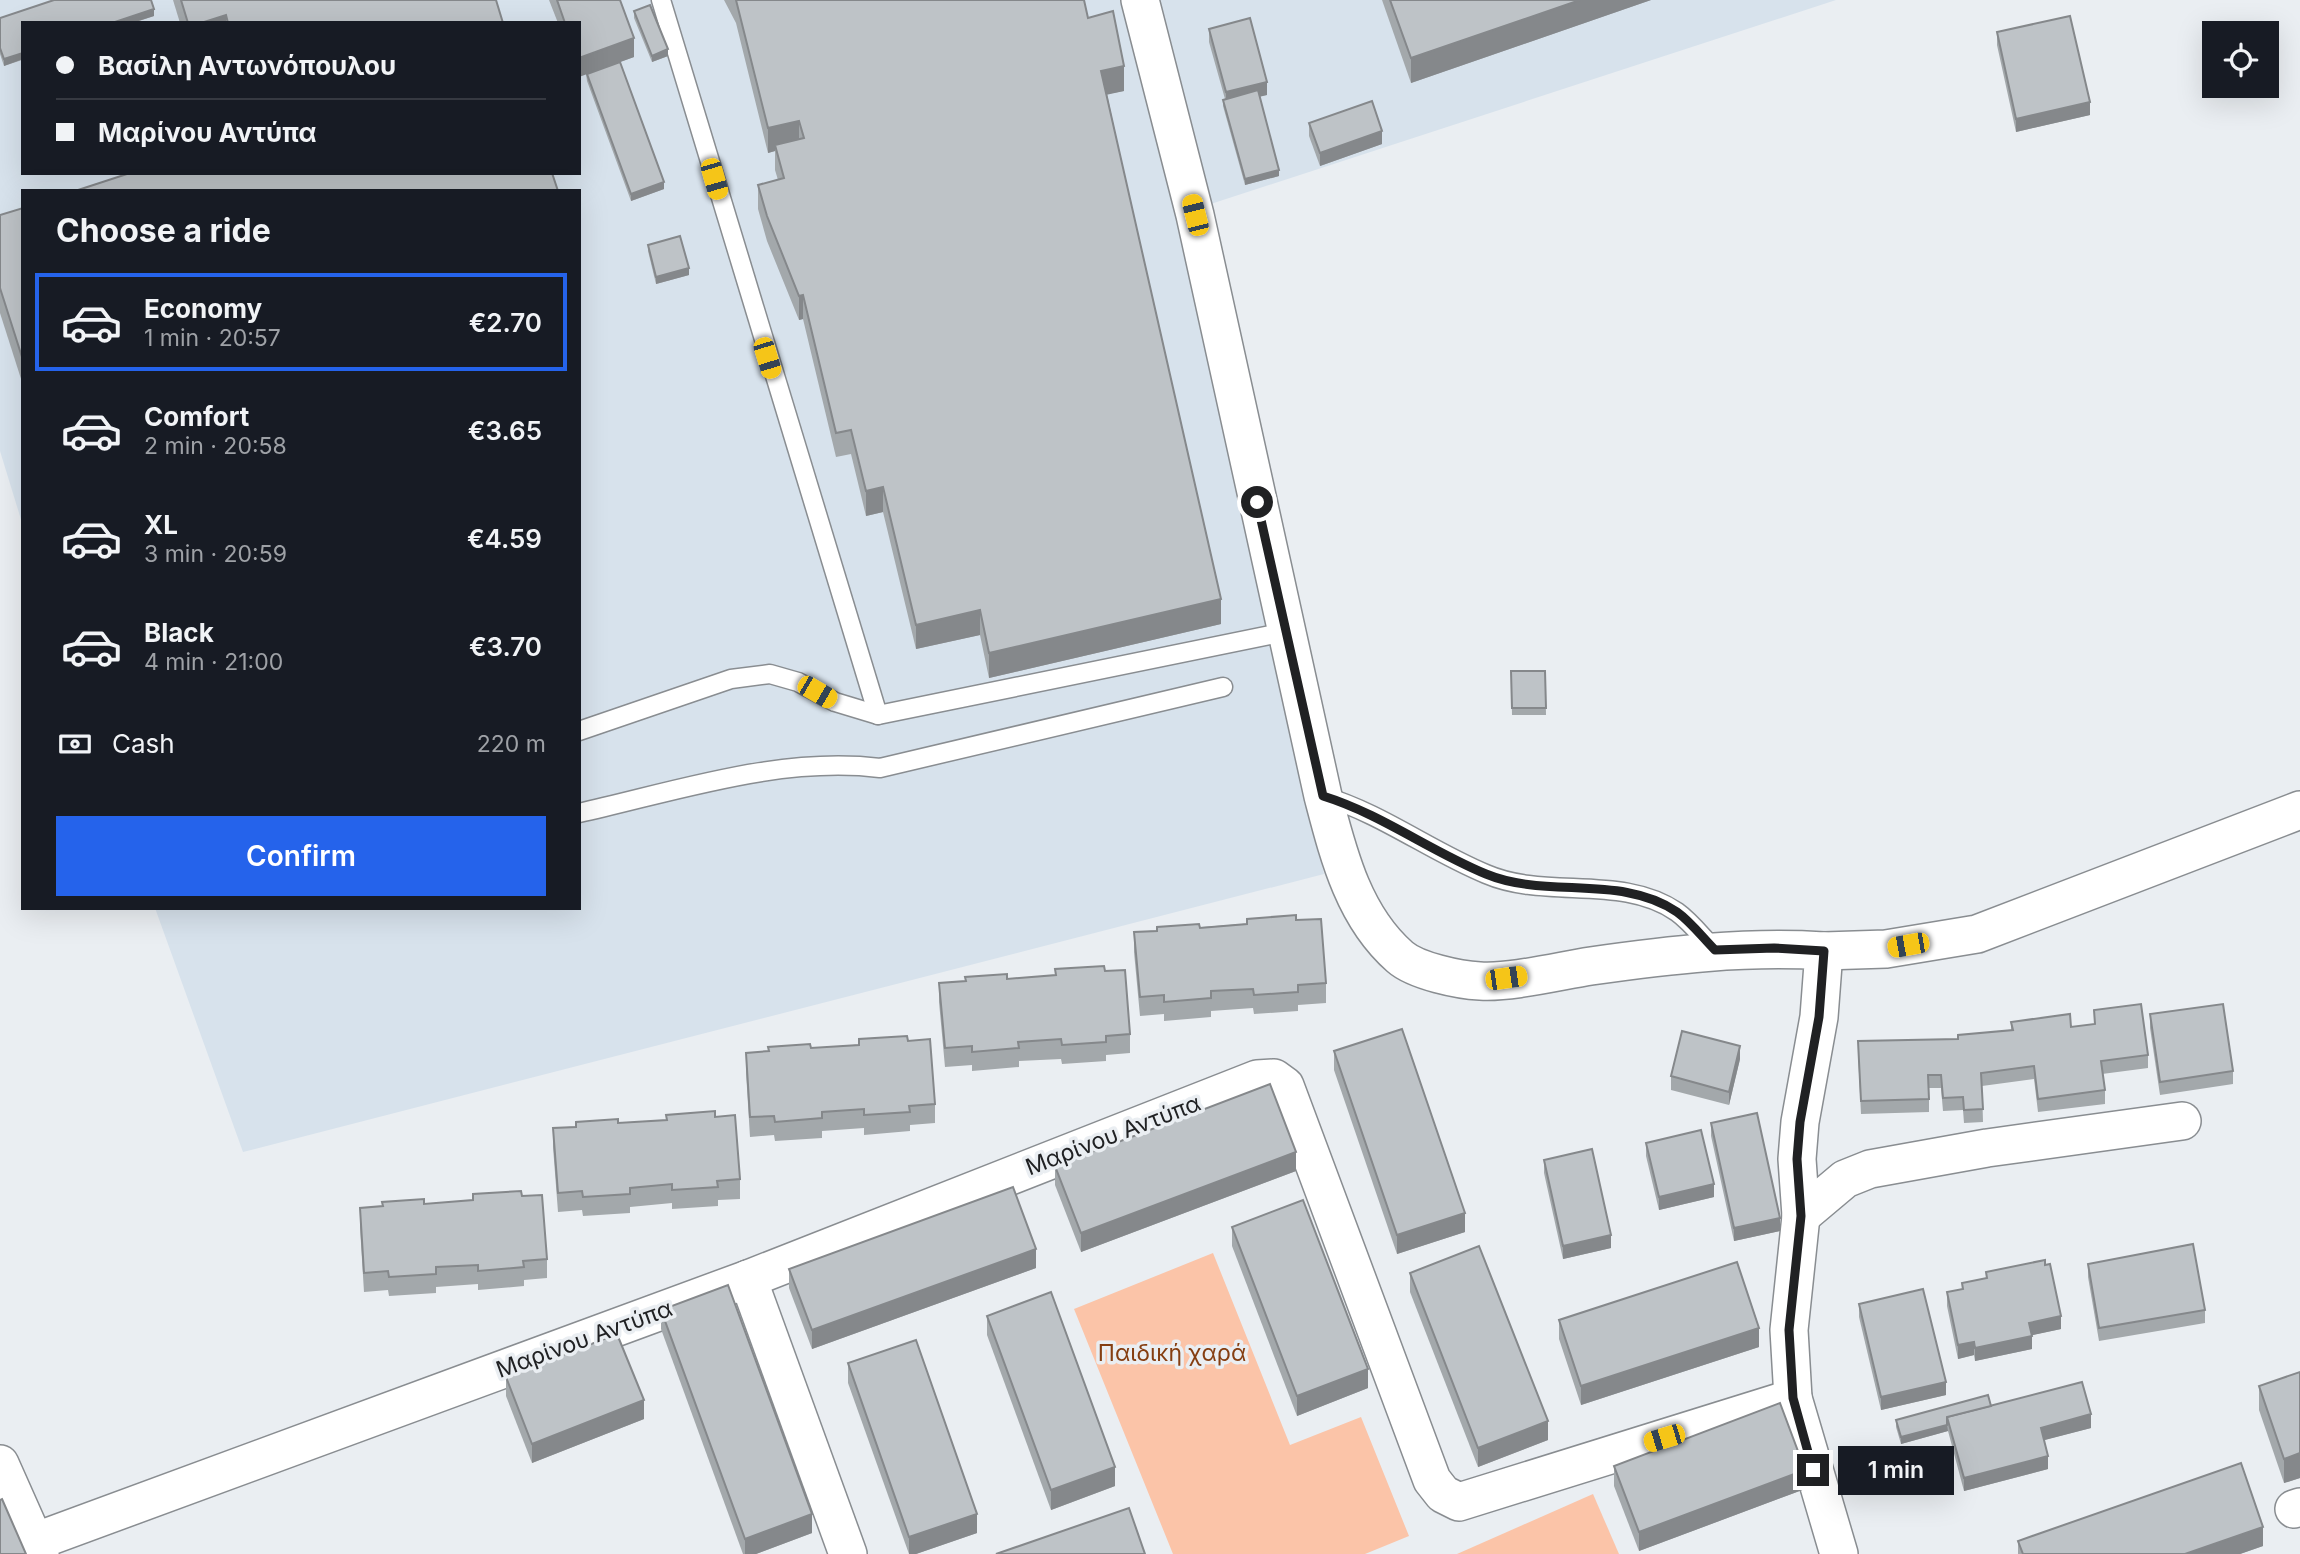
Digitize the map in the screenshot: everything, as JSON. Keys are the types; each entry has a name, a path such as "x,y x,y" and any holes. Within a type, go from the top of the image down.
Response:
{"street":[{"path":"1140,0 1195,215 1285,632 1340,860 1355,896 1373,925 1401,958 1439,975 1482,982 1715,950 1886,949 1977,934 2300,810"},
{"path":"1824,951 1819,1017 1800,1122 1797,1159 1801,1216 1789,1330 1793,1398 1839,1554"},
{"name":"Μαρίνου Αντύπα","path":"37,1548 748,1279 1257,1079 1274,1077 1285,1086 1432,1480 1443,1494 1460,1502 1793,1398"},
{"path":"1801,1216 1845,1179 1870,1169 1987,1148 2182,1121"},
{"path":"748,1279 848,1554"},
{"path":"4,1484 37,1548"}],"lane":[{"path":"661,0 878,715"},
{"path":"581,730 731,680 771,674 798,681 835,702 878,715 1285,632"},
{"path":"581,813 778,769 844,764 880,768 1223,687"},
{"path":"1323,796 1385,822 1486,875 1520,884 1625,893 1657,902 1678,912 1715,950"}],"shaded area":[{"path":"0,0 1836,0 1177,215 1324,874 243,1152 156,910 581,910 581,189 21,189 21,519 0,451"}],"green space":[{"name":"Παιδική χαρά","path":"1213,1253 1290,1445 1361,1417 1409,1536 1365,1554 1173,1554 1074,1309"},
{"path":"1593,1494 1619,1554 1457,1554"}],"building":[{"path":"54,0 151,0 154,9 118,21 21,21 21,54 4,59 0,48 0,18"},
{"path":"181,0 496,0 502,21 228,21 226,15 207,21 187,21"},
{"path":"557,0 620,0 634,38 581,57 581,21 564,21"},
{"path":"736,0 1084,0 1088,18 1113,11 1124,66 1101,71 1221,599 989,653 980,610 916,625 883,487 866,491 851,430 836,433 803,295 799,296 767,216 758,185 784,178 775,145 804,138 799,121 768,128"},
{"path":"1390,0 1580,0 1411,58"},
{"path":"650,5 668,49 652,56 634,11"},
{"path":"2070,16 2090,102 2016,119 1997,32"},
{"path":"1250,18 1267,82 1226,92 1209,29"},
{"path":"620,62 664,182 631,194 587,74"},
{"path":"1258,90 1279,170 1245,179 1223,100"},
{"path":"1372,101 1382,131 1320,153 1309,123"},
{"path":"124,175 553,175 557,189 81,189"},
{"path":"21,209 21,354 0,288 0,215"},
{"path":"680,236 689,268 656,277 648,245"},
{"path":"1511,671 1545,671 1546,708 1512,708"},
{"path":"1296,915 1296,920 1321,919 1326,983 1298,985 1298,992 1254,995 1253,989 1211,991 1211,998 1164,1002 1164,995 1140,997 1134,932 1157,931 1157,927 1199,924 1200,928 1247,924 1247,919"},
{"path":"1104,966 1105,971 1125,970 1130,1034 1106,1036 1106,1042 1062,1045 1061,1039 1018,1042 1019,1048 972,1052 972,1046 945,1048 939,983 966,981 965,977 1007,974 1007,979 1056,975 1055,969"},
{"path":"2141,1004 2148,1055 2101,1061 2105,1090 2038,1099 2034,1066 1981,1073 1983,1109 1964,1110 1963,1097 1943,1098 1941,1075 1928,1075 1929,1099 1861,1101 1858,1041 1958,1039 1958,1035 2013,1030 2011,1022 2070,1014 2071,1027 2095,1024 2094,1010"},
{"path":"2223,1004 2233,1071 2160,1082 2150,1014"},
{"path":"1402,1029 1465,1213 1397,1235 1334,1051"},
{"path":"1682,1031 1740,1046 1729,1092 1671,1076"},
{"path":"907,1036 908,1041 930,1039 935,1104 909,1106 910,1112 864,1115 864,1109 822,1112 822,1118 775,1122 774,1116 750,1117 746,1053 769,1051 768,1047 810,1044 811,1048 859,1045 859,1039"},
{"path":"1270,1084 1296,1152 1081,1233 1055,1166"},
{"path":"715,1111 715,1117 735,1115 740,1179 717,1181 718,1187 672,1190 672,1184 630,1188 630,1194 583,1197 582,1191 558,1193 553,1128 576,1127 576,1122 618,1119 618,1123 667,1120 666,1115"},
{"path":"1757,1113 1780,1218 1734,1228 1711,1123"},
{"path":"1701,1130 1714,1184 1659,1197 1646,1143"},
{"path":"1592,1149 1611,1235 1563,1246 1544,1160"},
{"path":"1013,1187 1036,1249 812,1330 789,1269"},
{"path":"521,1191 522,1196 542,1195 547,1259 523,1261 524,1267 478,1271 478,1265 436,1267 436,1274 389,1277 388,1271 364,1273 360,1208 383,1206 382,1202 424,1199 424,1204 473,1200 473,1194"},
{"path":"1303,1200 1368,1369 1297,1396 1232,1227"},
{"path":"2193,1244 2205,1310 2099,1328 2088,1264"},
{"path":"1479,1246 1548,1421 1478,1448 1410,1273"},
{"path":"2045,1260 2045,1265 2050,1264 2061,1316 2029,1323 2032,1336 1975,1348 1974,1342 1958,1345 1947,1292 1963,1289 1962,1283 1987,1278 1986,1272"},
{"path":"1737,1262 1759,1328 1581,1386 1559,1320"},
{"path":"728,1285 812,1514 745,1539 661,1310"},
{"path":"1923,1289 1946,1382 1881,1397 1859,1304"},
{"path":"1051,1292 1115,1467 1051,1490 987,1316"},
{"path":"617,1334 644,1400 532,1444 506,1377"},
{"path":"916,1340 977,1514 909,1537 848,1363"},
{"path":"2300,1372 2300,1453 2284,1459 2259,1386"},
{"path":"2082,1382 2091,1414 2041,1428 2048,1456 1964,1478 1947,1417"},
{"path":"1988,1395 1991,1406 1947,1417 1947,1425 1901,1437 1896,1420"},
{"path":"1780,1403 1805,1470 1639,1532 1614,1466"},
{"path":"2241,1463 2263,1527 2185,1554 2023,1554 2018,1541"},
{"path":"2,1499 26,1554 0,1554"},
{"path":"1129,1508 1145,1554 996,1554"}],"route":[{"path":"1257,502 1323,796 1385,822 1486,875 1520,884 1625,893 1657,902 1678,912 1715,950 1774,948 1824,951 1819,1017 1800,1122 1797,1159 1801,1216 1789,1330 1793,1398 1813,1470"}]}
